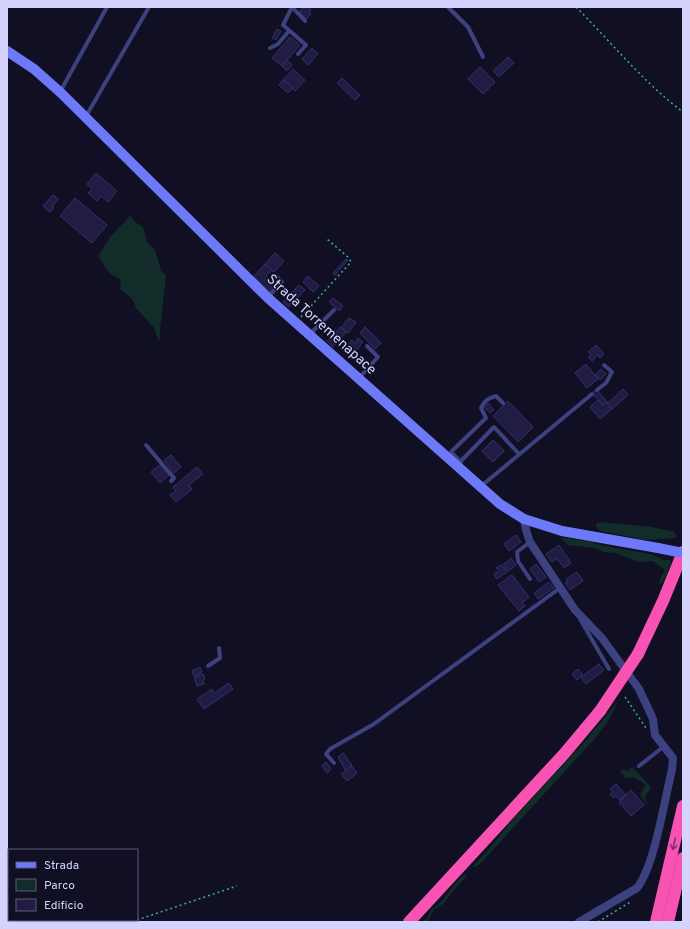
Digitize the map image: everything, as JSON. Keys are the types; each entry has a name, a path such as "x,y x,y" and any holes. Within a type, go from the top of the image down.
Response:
{"highway":[{"path":"410,922 564,754 600,711 638,654 663,601 683,552"},
{"path":"656,922 683,806"},
{"path":"668,922 683,858"}],"street":[{"name":"Strada Torremenapace","path":"7,51 34,69 60,92 268,298 458,464 480,487 500,504 524,519 562,531 683,552"},
{"path":"524,519 530,542 560,588 575,610 602,638 639,689 652,719 655,735 673,758 672,770 650,862 643,880 637,888 580,922"}],"lane":[{"path":"60,92 107,7"},
{"path":"85,118 149,7"},
{"path":"298,54 306,45 283,25 292,7 305,21"},
{"path":"448,7 468,28 483,57"},
{"path":"270,48 278,44 289,31"},
{"path":"268,298 282,282 277,277"},
{"path":"310,335 334,310"},
{"path":"320,324 328,332"},
{"path":"359,378 378,357 367,346"},
{"path":"597,390 606,383 612,372 604,365"},
{"path":"480,487 592,394"},
{"path":"503,403 496,396 488,397 481,408 486,418 451,452 458,464 494,427 519,454"},
{"path":"146,445 174,478 171,481"},
{"path":"530,542 517,552 518,561 530,579"},
{"path":"334,763 326,754 330,750 374,724 560,588"},
{"path":"575,610 609,669"},
{"path":"208,666 220,658 219,648"},
{"path":"639,766 663,747"}],"path":[{"path":"576,7 634,68 683,112"},
{"path":"296,323 350,262 349,258 327,239"},
{"path":"625,696 646,728 655,735"},
{"path":"138,920 237,886"}],"green space":[{"path":"130,216 134,221 143,227 147,242 155,250 161,270 166,276 160,341 154,328 137,309 132,299 120,289 121,279 108,272 98,256 110,237"},
{"path":"601,522 652,527 674,532 677,536 675,538 644,540 601,531 596,527 596,524"},
{"path":"560,537 650,554 664,560 670,560 671,563 663,582 659,585 660,579 665,570 653,561 638,562 616,553 604,552 595,548 568,545"},
{"path":"619,700 609,720 598,735 482,862 476,867 472,867 489,849 512,820 580,747"},
{"path":"632,767 651,787 645,796 648,806 640,794 645,787 645,784 634,777 626,778 620,772 622,769 627,771"},
{"path":"465,875 467,876 444,903 433,911 428,922 420,922 427,919 431,910 440,903 460,878"}],"building":[{"path":"304,7 308,7 311,10 309,13 311,14 306,19 299,12"},
{"path":"277,29 281,31 276,40 272,38"},
{"path":"290,37 300,45 282,66 272,58"},
{"path":"312,48 318,54 308,65 302,59"},
{"path":"508,57 514,63 499,77 493,71"},
{"path":"287,60 292,65 287,71 282,66"},
{"path":"480,67 495,82 483,94 468,79"},
{"path":"293,69 305,80 295,91 283,80"},
{"path":"342,78 360,95 355,100 337,83"},
{"path":"283,80 293,88 288,93 279,85"},
{"path":"96,173 117,191 108,202 101,196 97,201 88,193 92,189 87,184"},
{"path":"53,195 58,199 52,207 54,208 50,212 43,206"},
{"path":"75,198 107,225 92,243 60,216"},
{"path":"275,253 284,261 274,272 265,264"},
{"path":"346,259 348,260 335,275 333,273"},
{"path":"265,264 272,270 266,276 276,286 270,292 253,277"},
{"path":"308,276 319,286 313,292 303,282"},
{"path":"299,285 305,290 289,307 283,302"},
{"path":"333,298 343,306 339,311 329,302"},
{"path":"349,318 356,322 348,333 341,328"},
{"path":"340,327 346,332 341,338 335,333"},
{"path":"365,327 381,343 375,349 360,333"},
{"path":"335,333 341,338 333,347 327,341"},
{"path":"358,338 363,342 351,357 343,351 352,340 355,343"},
{"path":"596,345 604,354 600,358 598,355 592,361 588,357 591,354 588,352"},
{"path":"586,364 598,379 587,388 575,373"},
{"path":"601,369 606,374 600,380 595,375"},
{"path":"596,389 608,403 607,404 606,402 603,405 592,393"},
{"path":"623,389 628,395 612,409 607,404"},
{"path":"598,400 603,405 606,402 612,409 600,419 590,407"},
{"path":"508,401 533,427 518,442 493,416"},
{"path":"488,403 494,410 490,413 484,407"},
{"path":"493,440 504,451 493,462 482,451"},
{"path":"171,455 181,467 174,473 164,460"},
{"path":"160,465 169,475 160,483 151,472"},
{"path":"197,467 203,474 189,485 192,489 176,502 170,495 176,491 173,487"},
{"path":"516,535 521,542 509,551 504,544"},
{"path":"559,545 571,563 564,568 557,559 552,562 546,554"},
{"path":"511,558 516,565 508,571 503,565"},
{"path":"536,564 546,577 539,582 530,569"},
{"path":"501,565 507,572 497,579 494,574 499,571 496,568"},
{"path":"577,572 583,581 570,590 565,583 568,582 566,579"},
{"path":"512,575 529,597 522,603 525,606 519,611 498,585"},
{"path":"549,582 554,588 538,599 534,593"},
{"path":"599,664 604,670 586,684 581,677"},
{"path":"200,667 202,672 194,676 192,671"},
{"path":"578,669 583,675 577,680 572,674"},
{"path":"203,674 205,679 203,680 204,684 197,686 194,677"},
{"path":"229,683 233,689 204,709 197,699 212,689 214,693"},
{"path":"343,753 352,765 346,771 338,757"},
{"path":"326,762 331,769 327,773 322,766"},
{"path":"352,766 357,773 347,781 341,774"},
{"path":"616,784 626,795 620,800 616,796 614,798 610,794 613,792 610,789"},
{"path":"631,790 644,805 631,816 619,802"}]}
